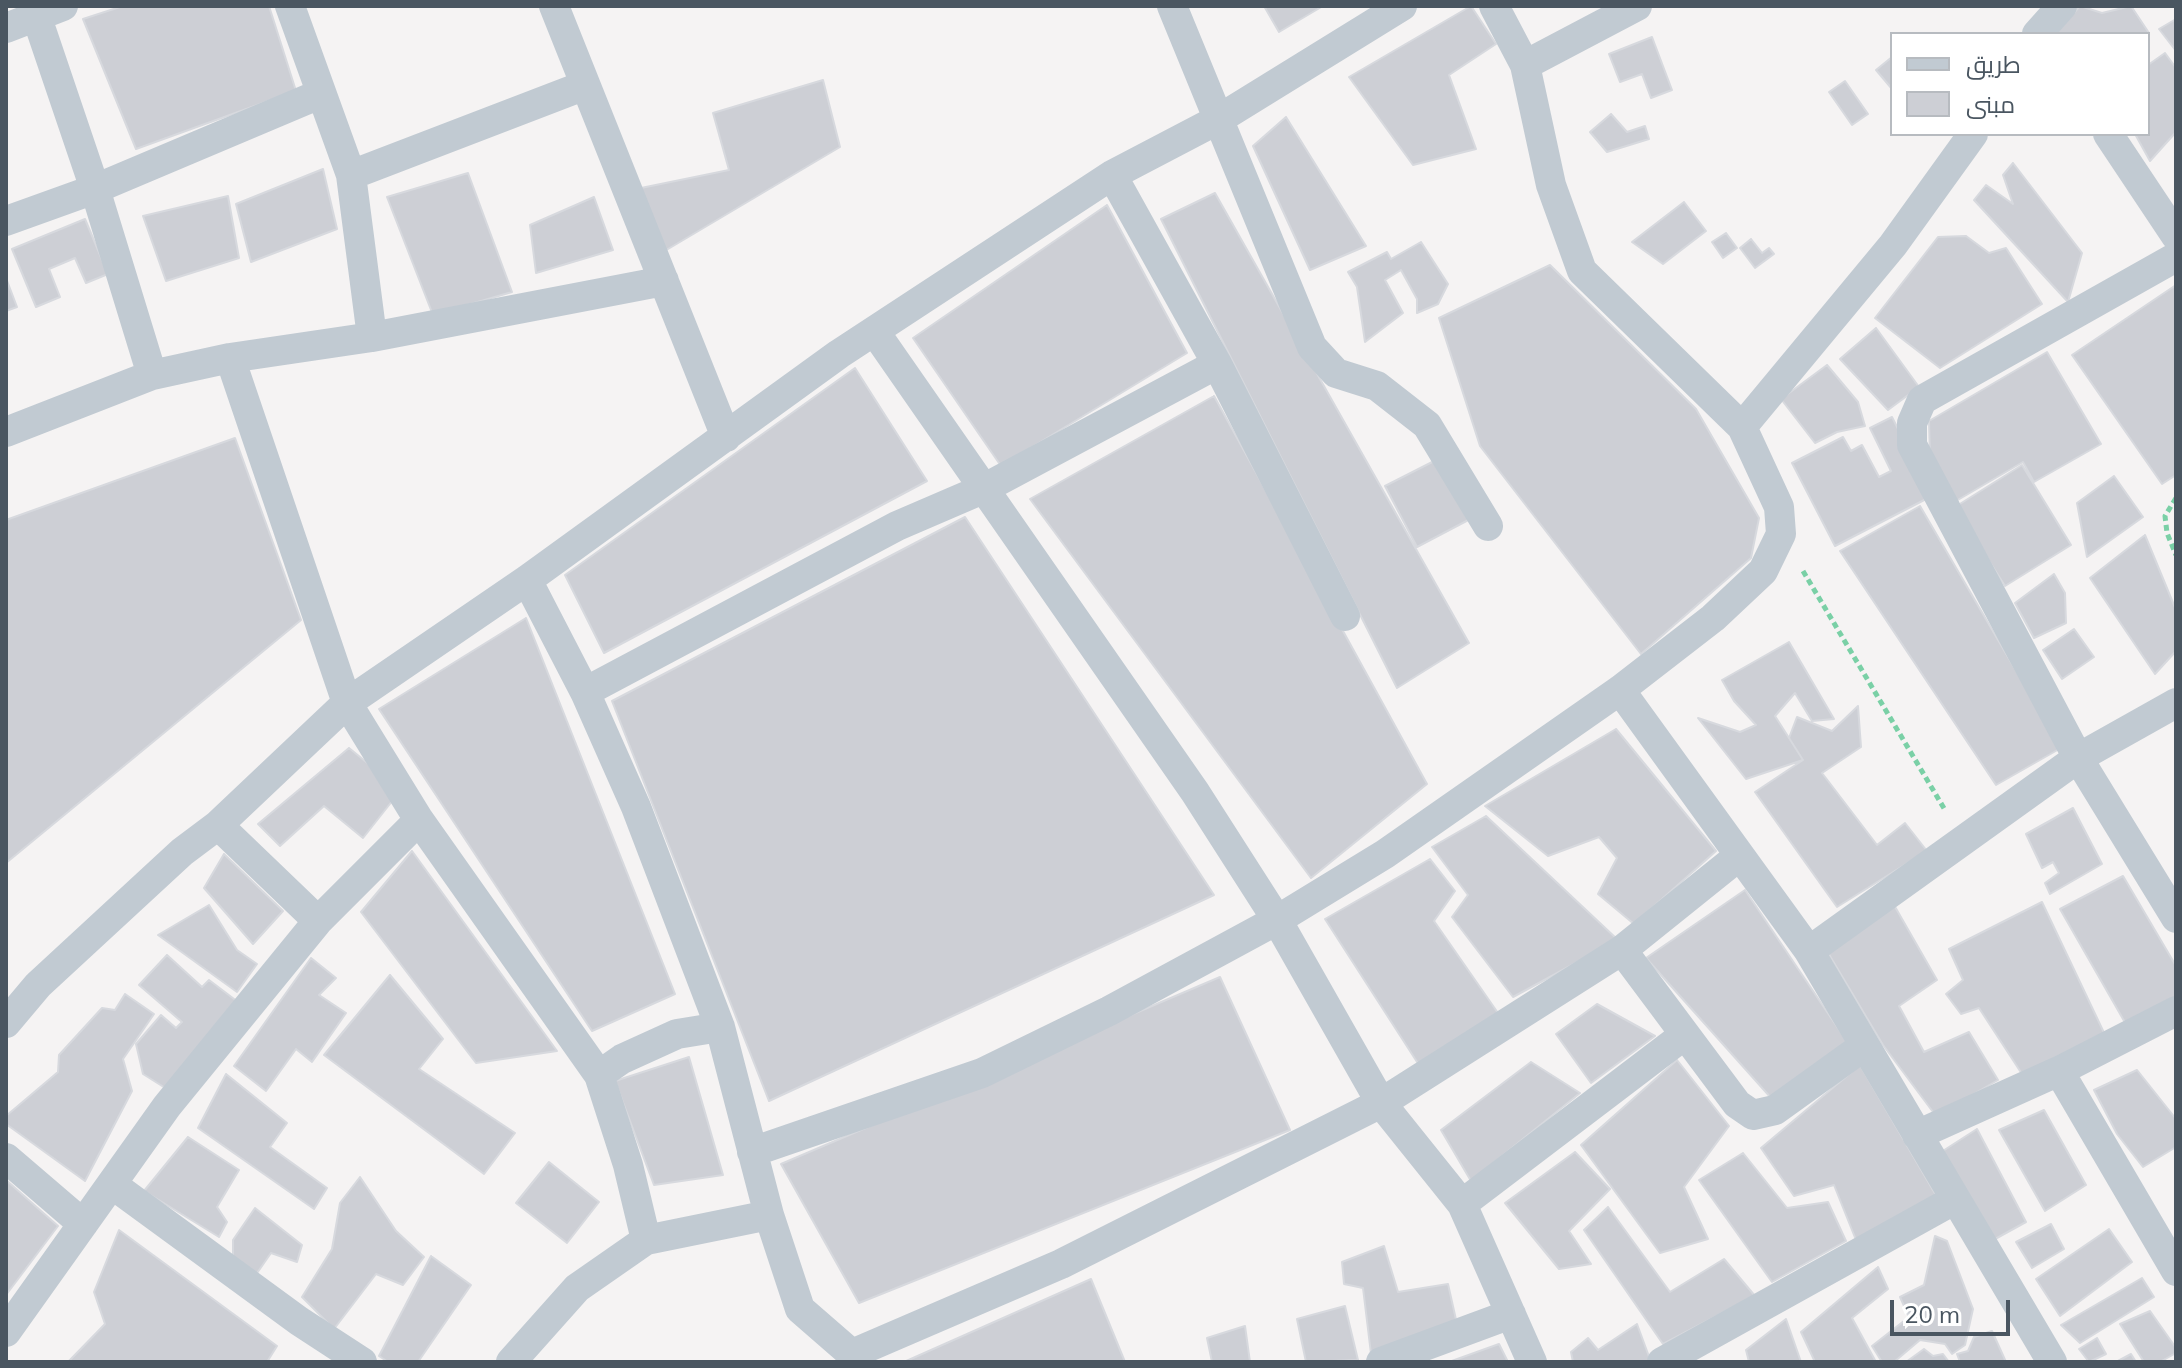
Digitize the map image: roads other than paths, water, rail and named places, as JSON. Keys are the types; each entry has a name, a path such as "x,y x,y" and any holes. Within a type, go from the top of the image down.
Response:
{"street":[{"path":"290,6 351,175 372,337"},
{"path":"554,6 583,86 726,437"},
{"path":"1172,6 1312,347 1336,373 1377,386 1399,400 1427,425 1488,526"},
{"path":"6,1023 38,985 182,852 218,825 347,703 527,580 875,332 1112,175 1219,119 1402,6"},
{"path":"752,1152 982,1073 1109,1011 1277,920 1385,854 1620,690 1713,618 1763,571 1781,534 1779,507 1742,427 1582,271 1551,185 1525,65 1494,6"},
{"path":"1525,65 1637,6"},
{"path":"2039,32 2062,6"},
{"path":"6,28 45,9 95,189 152,375"},
{"path":"351,175 583,86"},
{"path":"6,221 95,189 320,94"},
{"path":"1742,427 1893,245 1972,136"},
{"path":"2109,136 2176,236"},
{"path":"1112,175 1217,364 1345,616"},
{"path":"2173,902 2078,758 1912,445 1912,423 1922,400 2176,257"},
{"path":"6,432 152,375 230,358 372,337 664,281"},
{"path":"875,332 1195,792 1277,920 1381,1103 1462,1204 1532,1362"},
{"path":"230,358 347,703 419,820 599,1075 628,1165 646,1240"},
{"path":"585,692 897,526 983,489 1217,364"},
{"path":"527,580 585,692 636,807 720,1027 769,1215 800,1309 857,1358 1061,1264 1381,1103 1622,950 1739,856"},
{"path":"1620,690 1809,951 2052,1362"},
{"path":"1809,951 2078,758 2176,703"},
{"path":"6,1332 167,1106 318,921 419,820"},
{"path":"218,825 318,921"},
{"path":"1622,950 1683,1036 1737,1104 1753,1115 1775,1110 1864,1046"},
{"path":"1917,1135 2059,1071 2176,1011"},
{"path":"599,1075 622,1059 677,1034 720,1027"},
{"path":"1462,1204 1683,1036"},
{"path":"2059,1071 2176,1271"},
{"path":"6,1158 83,1224"},
{"path":"113,1185 299,1321 362,1362"},
{"path":"1662,1362 1954,1200"},
{"path":"511,1362 577,1288 646,1240 769,1215"},
{"path":"1381,1362 1511,1314"}]}
